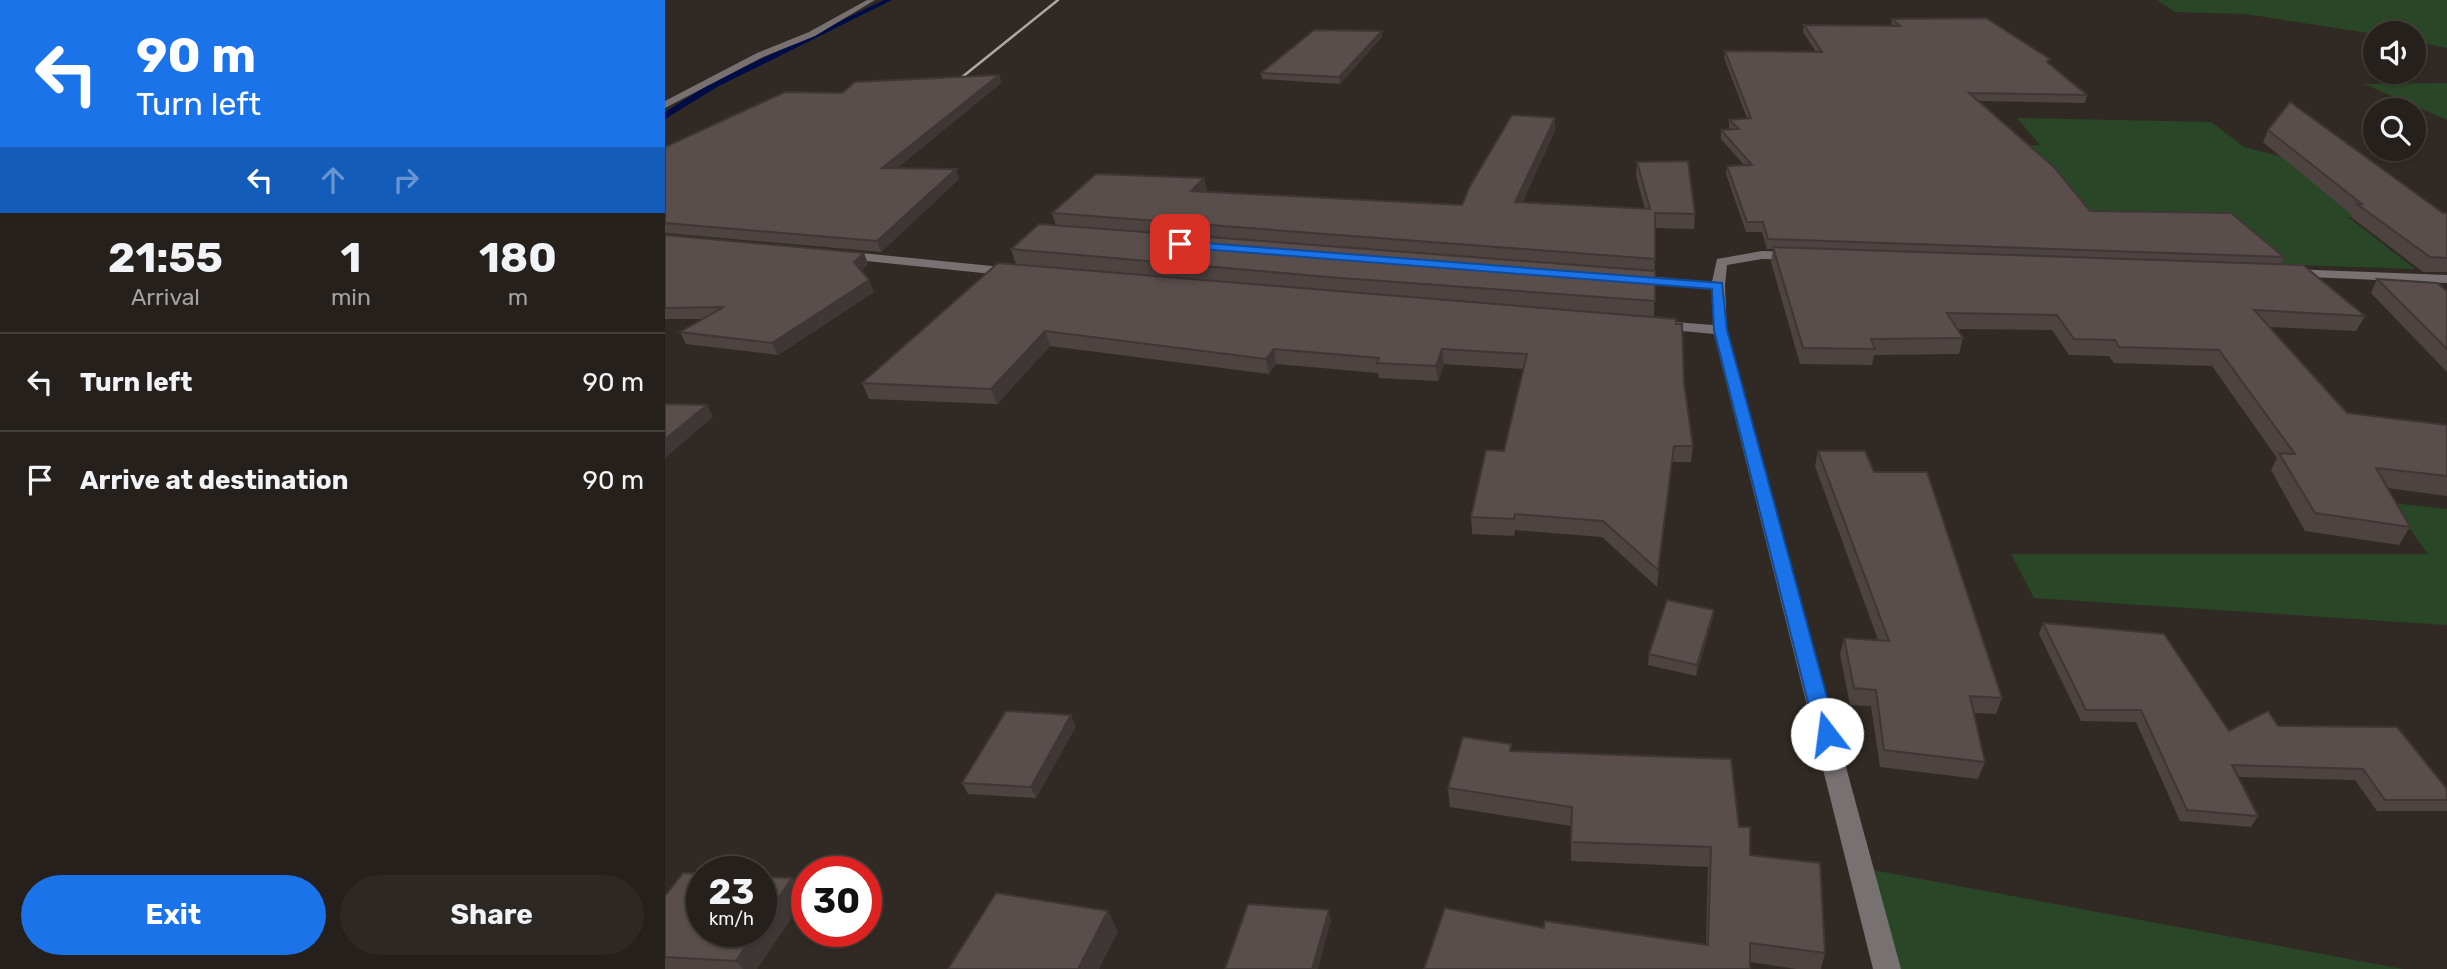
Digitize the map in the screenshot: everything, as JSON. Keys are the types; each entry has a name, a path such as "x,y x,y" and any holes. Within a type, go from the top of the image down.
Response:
{"street":[{"path":"665,104 760,55 812,34 872,0"},
{"path":"832,254 1024,273"},
{"path":"1817,257 1762,255 1721,262 1718,286 1720,330 1887,969"},
{"path":"2276,273 2447,279"},
{"path":"1621,278 1718,286"},
{"path":"1650,324 1720,330"}],"green space":[{"path":"2157,0 2447,0 2447,48 2426,44 2426,21 2363,21 2363,32 2246,14 2175,12"},
{"path":"2447,83 2447,120 2426,111 2426,98 2396,98 2364,84 2426,84"},
{"path":"2017,118 2211,122 2244,147 2365,178 2425,218 2348,217 2415,269 2126,259 1940,147 2040,145"},
{"path":"2391,503 2447,509 2447,625 2034,598 2011,554 2428,554"},
{"path":"1862,868 2403,969 1882,969"}],"building":[{"path":"1986,18 2050,59 2047,62 2087,95 1969,93 2055,168 2090,211 2231,213 2284,257 1768,239 1763,222 1747,222 1727,166 1752,165 1721,130 1739,129 1729,120 1751,118 1725,51 1822,52 1804,25 1900,26 1892,19"},
{"path":"1314,30 1382,31 1339,77 1261,73"},
{"path":"999,75 882,168 956,169 877,241 665,223 665,147 785,92 842,93 855,82"},
{"path":"2290,102 2363,155 2363,161 2371,161 2443,213 2447,213 2447,258 2430,257 2357,204 2362,204 2268,130"},
{"path":"1512,115 1555,118 1515,202 1650,209 1637,162 1688,161 1695,214 1655,213 1655,259 1052,213 1096,174 1204,178 1191,191 1462,205 1470,186"},
{"path":"1039,224 1655,271 1655,301 1328,277 1011,249"},
{"path":"665,235 864,253 854,262 869,280 772,343 680,332 724,307 665,308"},
{"path":"1773,247 2303,265 2365,316 2254,310 2347,413 2447,425 2447,476 2376,468 2410,527 2315,513 2279,453 2295,454 2219,350 2119,347 2115,340 2074,339 2057,315 1947,313 1963,338 1871,339 1875,349 1803,348"},
{"path":"998,263 1676,319 1676,324 1682,324 1684,383 1693,446 1674,446 1658,570 1603,521 1515,514 1514,519 1471,517 1486,450 1504,451 1527,354 1442,349 1436,366 1377,363 1379,358 1274,349 1266,359 1045,331 991,389 862,383"},
{"path":"2377,279 2437,283 2447,291 2447,349"},
{"path":"665,404 707,405 665,439"},
{"path":"1818,451 1865,451 1874,472 1927,472 2002,698 1970,696 1985,762 1884,750 1876,690 1854,688 1844,638 1889,641"},
{"path":"1667,600 1714,610 1697,665 1649,654"},
{"path":"2043,623 2164,634 2229,731 2268,711 2278,726 2397,727 2447,789 2447,800 2385,800 2363,769 2232,765 2258,816 2187,810 2141,710 2086,710"},
{"path":"1006,711 1071,715 1031,787 962,783"},
{"path":"1463,737 1511,744 1510,751 1731,759 1739,827 1750,827 1750,855 1820,863 1825,953 1750,943 1750,969 1424,969 1445,908 1544,928 1545,921 1708,945 1711,847 1571,842 1572,807 1448,788"},
{"path":"683,873 686,873 686,947 745,947 736,961 665,957 665,896"},
{"path":"777,878 791,879 777,900"},
{"path":"996,893 1108,911 1078,969 948,969"},
{"path":"1248,904 1329,910 1312,969 1225,969"}],"waterway":[{"path":"665,116 714,85 889,0"}],"railway":[{"path":"946,90 1058,0"}],"route":[{"path":"1180,244 1718,286 1720,330 1827,734"}]}
